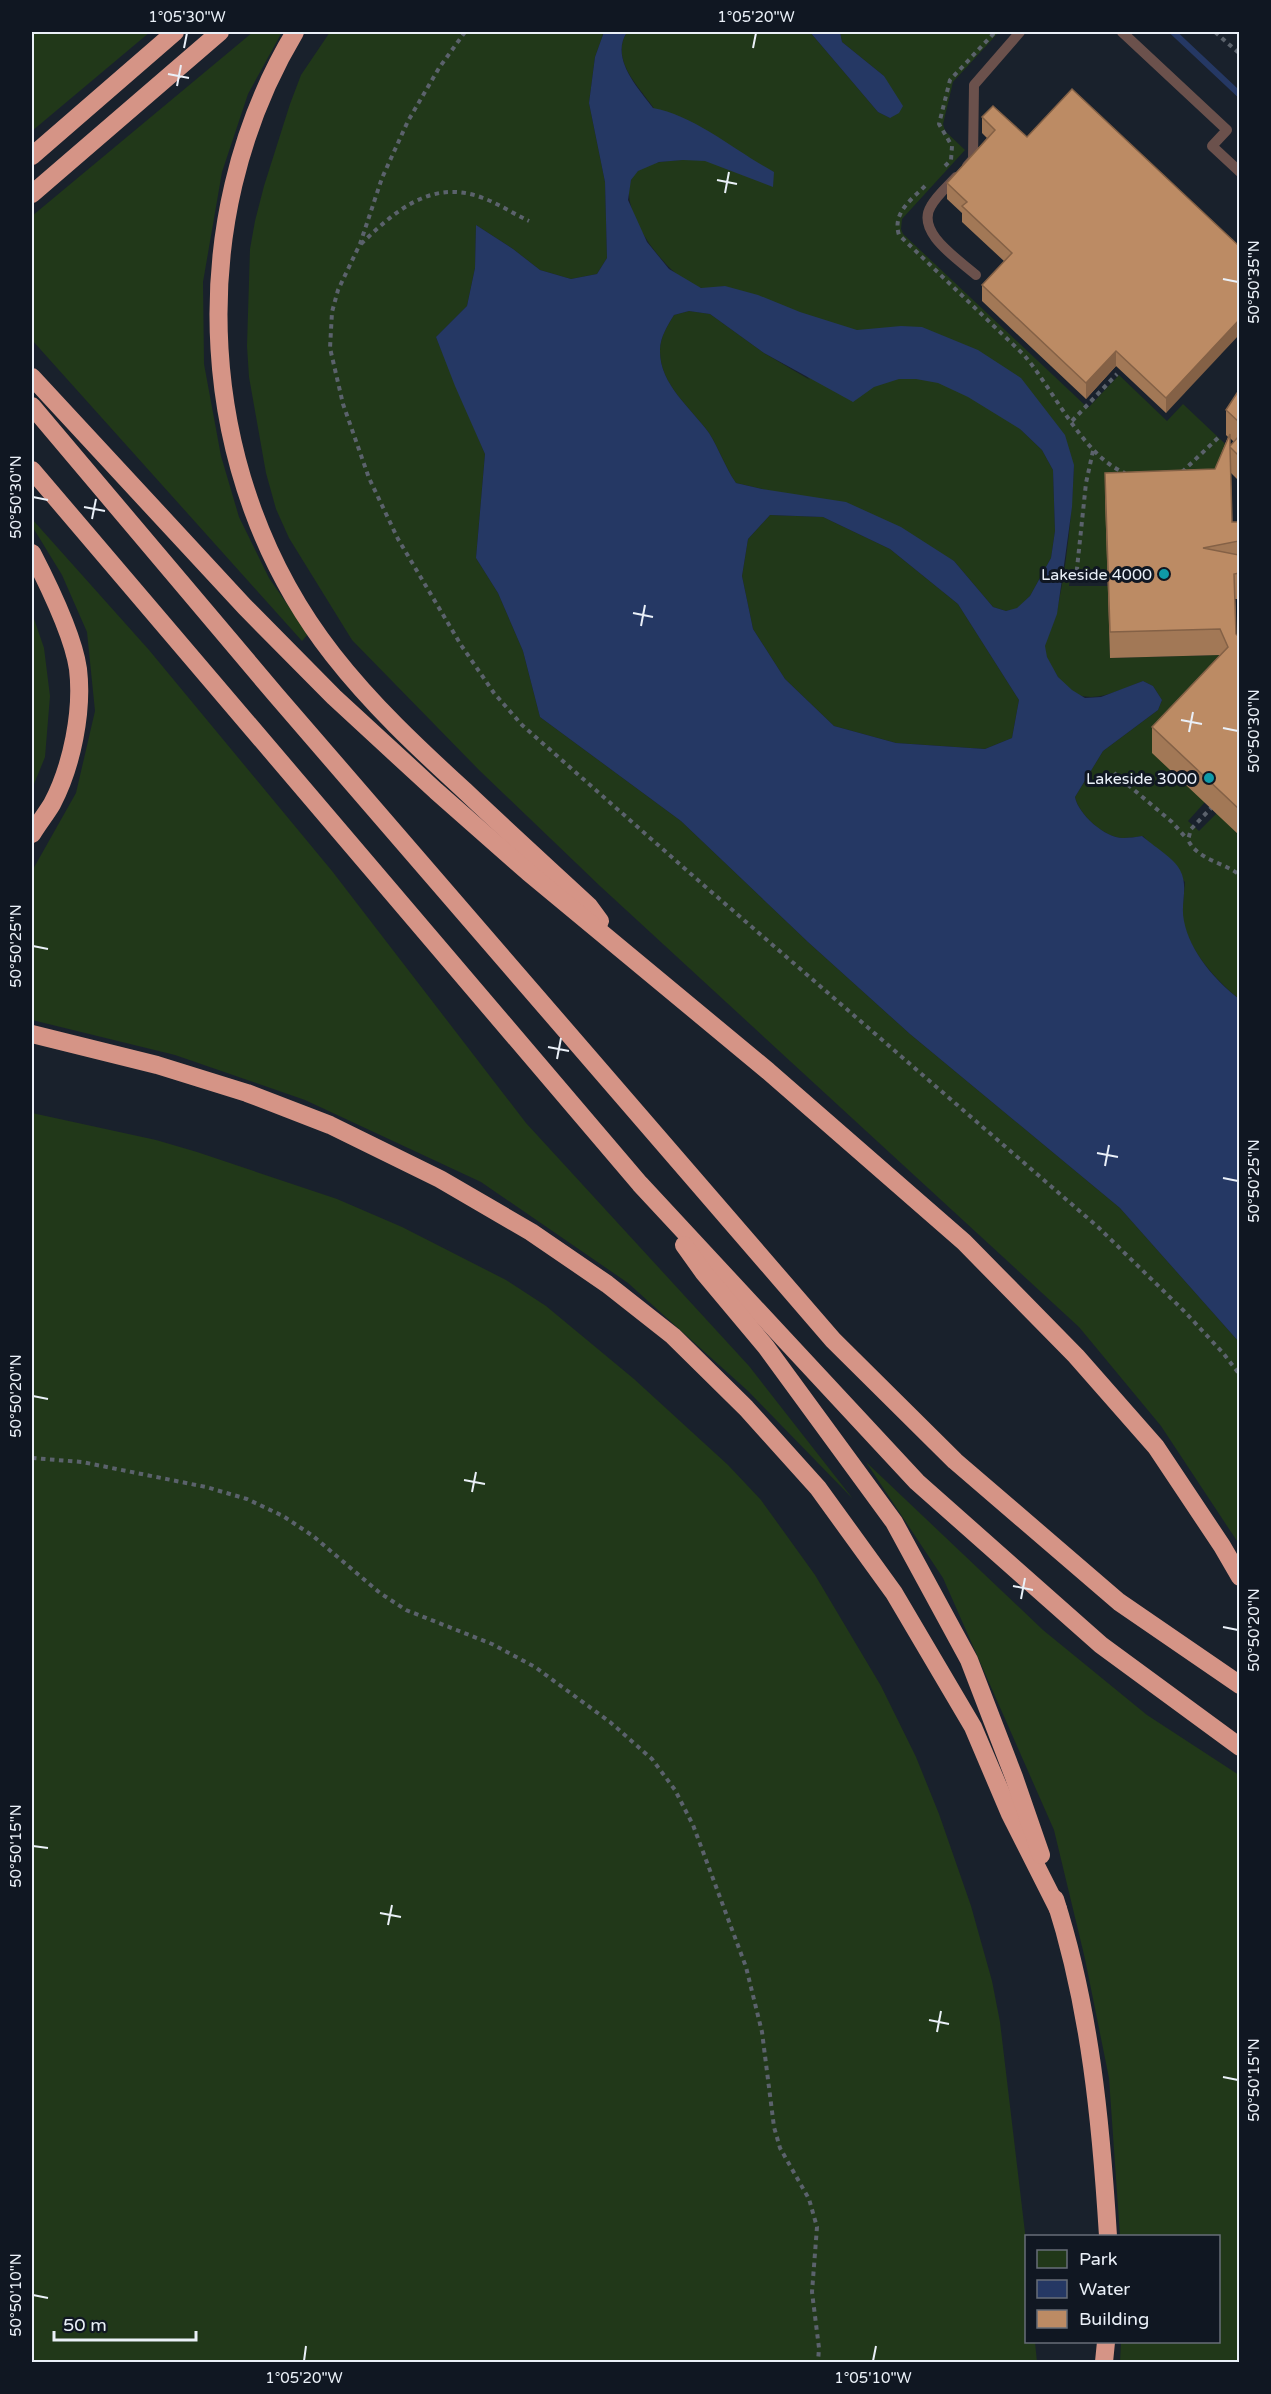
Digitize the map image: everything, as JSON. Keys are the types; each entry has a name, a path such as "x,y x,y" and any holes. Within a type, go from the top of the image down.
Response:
{"highway":[{"path":"32,156 175,32"},
{"path":"32,194 220,32"},
{"path":"295,32 272,74 244,144 224,224 219,272 219,340 223,394 236,455 255,517 295,599 331,653 356,683 437,765 589,906 619,946"},
{"path":"32,377 245,607 334,697 528,872 768,1071 964,1242 1076,1356 1156,1447 1222,1546 1239,1577"},
{"path":"32,406 276,695 833,1340 955,1461 1119,1602 1239,1685"},
{"path":"32,470 640,1184 917,1482 1101,1645 1239,1747"},
{"path":"32,553 67,632 78,667 79,705 73,747 53,803 32,834"},
{"path":"32,1034 157,1065 247,1093 330,1125 440,1179 531,1232 607,1284 674,1336 746,1408 818,1488 894,1593 973,1727 1010,1814 1058,1908"},
{"path":"640,1184 704,1273 766,1347 894,1522 969,1660 1014,1777 1058,1908 1082,2004 1097,2090 1108,2235"},
{"path":"1104,2362 1106,2343"}],"lane":[{"path":"975,275 932,235 926,216 931,205 973,159 972,95 974,85 1020,32"},
{"path":"1122,32 1227,129 1212,146 1239,172"}],"path":[{"path":"465,32 439,68 408,121 382,178 360,244 338,290 332,312 330,348 344,404 369,478 398,539 461,645 494,693 522,725 598,794 1098,1227 1184,1311 1223,1353 1239,1375"},
{"path":"943,168 951,160 952,153 952,146 939,124 950,80 994,32"},
{"path":"1215,32 1239,54"},
{"path":"927,184 897,218 896,226 899,235 1024,355 1041,375 1093,450 1111,468 1127,474"},
{"path":"360,244 405,205 427,196 456,193 482,198 529,221"},
{"path":"1072,421 1117,374"},
{"path":"1179,474 1191,466 1220,436"},
{"path":"1093,450 1086,483 1076,578 1118,578"},
{"path":"1114,773 1172,822 1191,846 1208,859 1239,875"},
{"path":"1188,840 1191,829 1218,800"},
{"path":"32,1458 82,1462 206,1487 248,1499 283,1516 313,1536 380,1593 406,1610 492,1644 536,1667 610,1722 652,1759 675,1790 693,1825 746,1967 762,2032 774,2127 780,2148 809,2199 817,2227 812,2292 819,2348 818,2362"}],"green space":[{"path":"32,32 150,32 32,131"},
{"path":"253,32 282,32 248,94 222,172 203,282 204,364 221,456 239,517 269,578 308,634 302,641 32,340 32,216"},
{"path":"330,32 604,32 595,57 589,103 605,182 607,258 597,274 571,279 540,270 476,225 475,268 467,306 436,337 485,454 476,558 498,593 523,651 540,717 681,821 808,942 910,1034 1120,1208 1239,1342 1239,1544 1161,1426 1079,1327 600,886 479,770 352,640 289,538 276,509 266,473 249,377 247,346 250,249 264,186 290,104 301,75"},
{"path":"627,32 810,32 878,112 890,118 884,76 842,42 840,32 999,32 953,82 943,124 945,131 965,150 902,219 901,229 903,234 1088,408 1119,375 1167,421 1183,404 1238,456 1108,570 1071,571 1069,586 1108,586 1110,658 1219,655 1220,661 1153,753 1205,802 1188,821 1199,831 1217,813 1239,835 1239,999 1212,974 1191,942 1183,919 1185,882 1143,836 1123,838 1108,834 1087,818 1077,804 1075,797 1103,751 1158,710 1162,700 1153,686 1143,681 1095,697 1074,693 1064,685 1046,656 1046,642 1061,593 1074,465 1020,429 1042,450 1053,470 1055,531 1051,558 1030,596 1017,609 1006,611 993,607 954,561 762,489 736,483 709,433 670,385 661,362 661,340 674,315 689,311 710,314 764,353 810,380 725,286 702,288 688,283 658,255 645,237 629,199 630,182 639,170 649,165 683,160 655,110 624,64 622,43"},
{"path":"770,515 823,517 890,549 958,604 1019,700 1012,738 985,749 896,743 834,726 785,679 753,629 742,576 748,539"},
{"path":"32,519 149,650 332,871 526,1123 749,1366 853,1499 748,1391 628,1283 481,1182 305,1100 175,1055 32,1020 32,871 76,793 95,711 87,632 62,575 32,526"},
{"path":"32,613 44,648 50,696 45,757 32,789"},
{"path":"32,1113 156,1140 337,1199 402,1227 506,1280 546,1306 634,1379 728,1465 761,1500 815,1575 881,1686 916,1757 939,1814 971,1906 992,1981 1000,2022 1025,2235 1025,2343 1035,2343 1037,2362 32,2362"},
{"path":"866,1462 1043,1630 1147,1715 1239,1775 1239,2362 1120,2362 1121,2343 1220,2343 1220,2235 1120,2235 1109,2078 1085,1959 1054,1830 943,1578"}],"water":[{"path":"604,32 627,32 622,52 624,62 633,82 653,108 700,126 774,172 773,187 705,161 659,162 638,171 631,180 628,200 647,242 669,269 701,288 725,286 758,295 800,312 857,330 901,326 922,327 978,350 1021,378 1065,435 1074,465 1072,507 1057,614 1045,646 1047,657 1058,677 1085,698 1101,697 1143,681 1153,686 1162,700 1158,710 1103,751 1075,797 1077,804 1093,824 1101,830 1116,837 1142,836 1177,866 1183,876 1184,921 1192,944 1213,974 1239,999 1239,1342 1120,1208 910,1034 808,942 681,821 540,717 523,651 498,593 476,558 485,454 436,337 467,306 475,268 476,225 540,270 571,279 597,274 607,258 605,182 589,103 595,57","holes":["689,311 710,314 764,353 853,402 874,387 899,379 916,379 938,383 968,397 1020,429 1042,450 1053,470 1055,531 1051,558 1030,596 1017,608 1006,611 993,607 954,561 901,527 846,502 736,483 709,433 670,385 661,362 660,345 667,327 674,315","770,515 823,517 890,549 958,604 1019,700 1012,738 985,749 896,743 834,726 785,679 753,629 742,576 748,539"]},
{"path":"810,32 840,32 842,42 884,76 903,106 899,113 890,118 878,112"}],"building":[{"path":"1072,89 1239,246 1239,320 1166,398 1116,351 1086,383 982,285 1012,253 962,206 967,202 947,183 995,130 982,117 993,106 1027,137"},
{"path":"1239,390 1239,422 1226,410"},
{"path":"1230,434 1230,446 1239,436 1239,456 1230,447 1232,522 1239,522 1239,541 1203,548 1239,555 1239,573 1234,574 1236,634 1239,637 1239,809 1152,727 1228,647 1220,629 1110,632 1105,473 1215,469"}],"waterway":[{"path":"1173,32 1240,95"}],"place":[{"name":"Lakeside 4000","path":"1164,574"},
{"name":"Lakeside 3000","path":"1209,778"}]}
